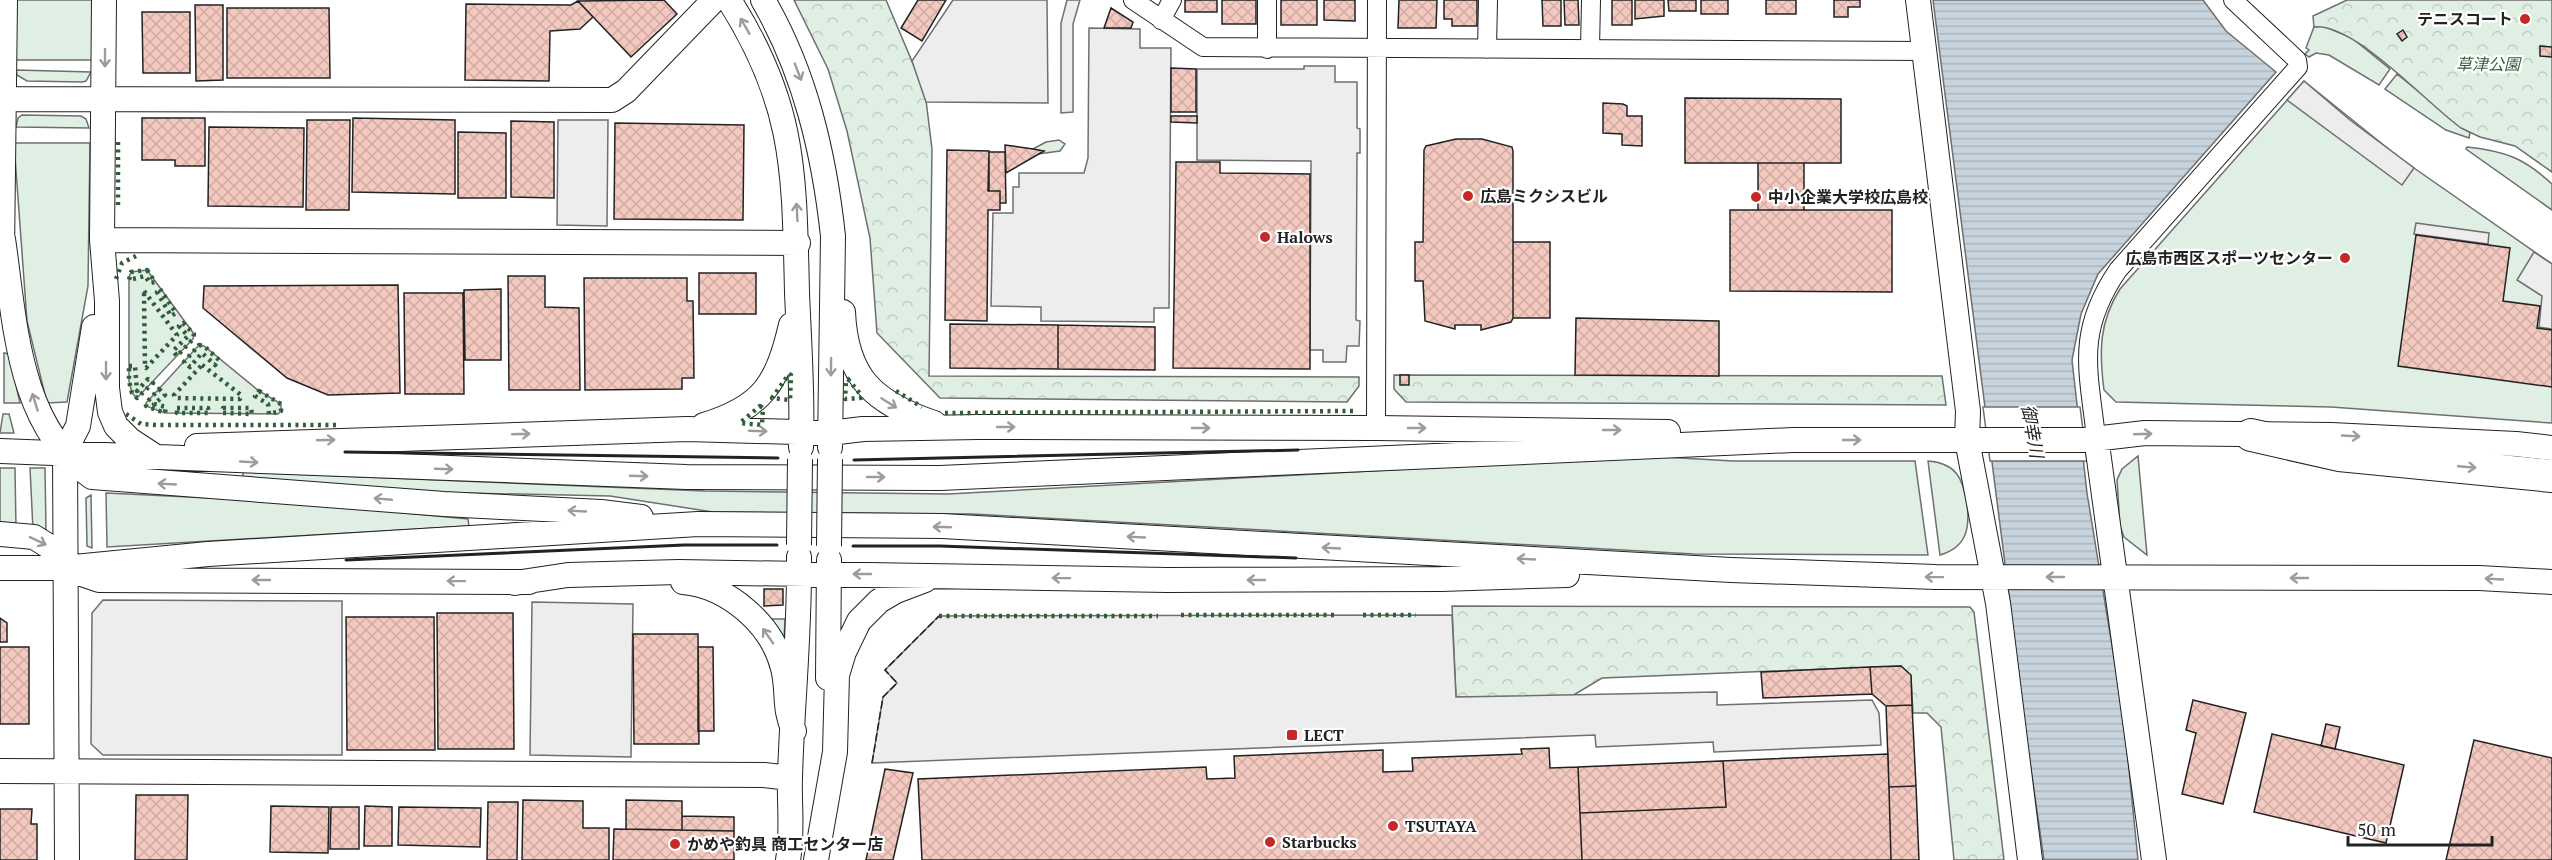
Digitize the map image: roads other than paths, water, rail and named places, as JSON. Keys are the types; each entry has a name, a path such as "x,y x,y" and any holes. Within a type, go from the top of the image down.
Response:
{"highway":[{"path":"2251,435 2339,454 2552,476"}],"street":[{"path":"0,266 3,238 2,99 5,0"},
{"path":"104,0 103,245 107,301 107,388 110,412 122,432 155,456"},
{"path":"2,99 612,100 626,91 714,0"},
{"path":"729,0 764,61 784,119 793,168 798,243 801,432 794,731 790,778 792,835 788,860"},
{"path":"763,0 783,36 802,83 819,149 840,271 846,336 853,362 865,385 909,415 938,424 978,427"},
{"path":"1133,0 1203,46 1267,49 1925,51"},
{"path":"1161,20 1172,0"},
{"path":"1267,0 1267,49"},
{"path":"1376,428 1377,0"},
{"path":"1487,49 1488,0"},
{"path":"1590,49 1591,0"},
{"path":"1918,0 1968,411 1977,440 1999,577 2030,860"},
{"path":"2154,860 2090,438 2087,348 2091,326 2104,291 2118,270 2298,67 2296,60 2233,0"},
{"path":"827,793 833,236"},
{"path":"3,238 21,352 36,408 48,430 65,451 87,473 98,479 302,491 444,504 601,512 698,524"},
{"path":"103,245 798,243"},
{"path":"67,860 65,451 74,438 82,406 103,245"},
{"path":"687,429 719,420 746,408 762,397 784,354 797,290"},
{"path":"155,456 172,448 261,442 687,429 830,433 863,429 978,427 1630,430 1793,440"},
{"path":"0,451 65,451 674,477 940,478 1793,440 2090,438 2145,433 2354,436 2516,444 2552,448"},
{"path":"0,568 64,568 208,554 698,524 942,526 1731,570 1999,577 2479,579 2552,582"},
{"path":"0,534 34,537 56,554 64,568 99,580 676,582 700,585 720,592 746,611 767,633 777,650 786,682 786,715 794,731"},
{"path":"515,583 568,575 679,572 941,574 1168,580 1441,579 1731,570"},
{"path":"816,860 835,752 837,675 854,631 866,614 886,595 941,574"},
{"path":"0,771 764,775 790,778"}],"water":[{"name":"御幸川","path":"1933,0 2203,0 2226,31 2276,72 2098,274 2081,314 2072,360 2087,493 2124,719 2138,860 2044,860 2013,643 2011,611"}],"place":[{"name":"テニスコート","path":"2525,19"},
{"name":"広島ミクシスビル","path":"1468,196"},
{"name":"中小企業大学校広島校","path":"1756,197"},
{"name":"Halows","path":"1265,237"},
{"name":"広島市西区スポーツセンター","path":"2345,258"},
{"name":"LECT","path":"1292,735"},
{"name":"TSUTAYA","path":"1393,826"},
{"name":"Starbucks","path":"1270,842"},
{"name":"かめや釣具 商工センター店","path":"675,844"}],"park label":[{"name":"草津公園","path":"2488,64"}]}
